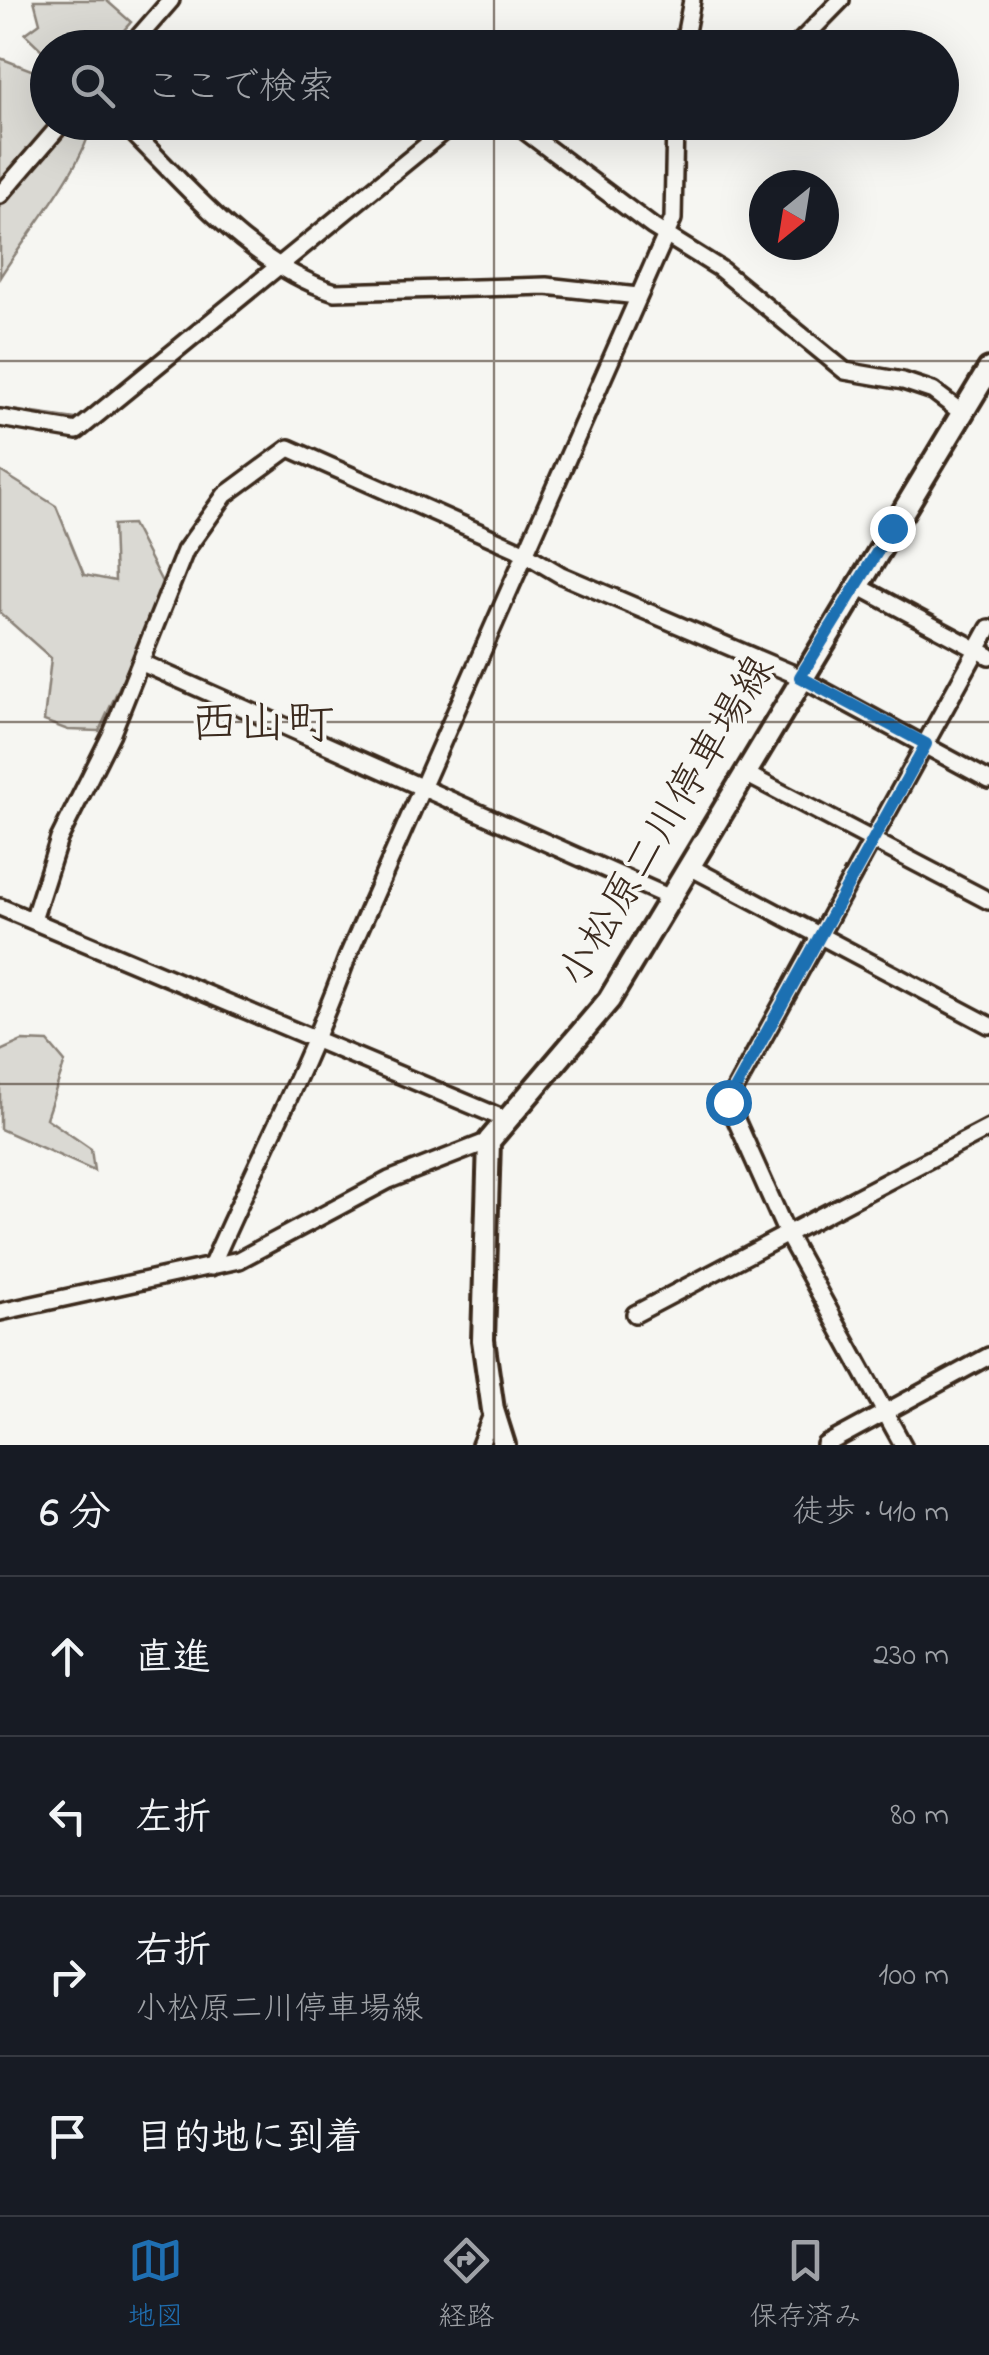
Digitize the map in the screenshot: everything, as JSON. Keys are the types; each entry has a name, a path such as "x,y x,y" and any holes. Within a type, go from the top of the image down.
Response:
{"main road":[{"name":"小松原二川停車場線","path":"489,1141 609,1000 674,899 800,677 974,404 989,368"},
{"path":"489,1141 483,1340 493,1410 504,1445"}],"street":[{"path":"145,30 171,0"},
{"path":"686,30 692,0"},
{"path":"812,30 842,0"},
{"path":"0,195 47,140"},
{"path":"140,140 203,203 280,266 335,292 546,286 638,296"},
{"path":"0,418 77,431 432,140"},
{"path":"539,140 669,227 845,372 903,381 974,404"},
{"path":"211,1267 282,1103 318,1038 347,958 669,227 674,140"},
{"path":"33,920 59,839 142,664 185,551 225,495 290,448 526,554 562,574 800,677 989,780"},
{"path":"858,586 983,653"},
{"path":"904,1445 787,1234 728,1102 824,935 926,744 983,653 989,628"},
{"path":"142,664 674,899"},
{"path":"744,773 989,902"},
{"path":"692,868 989,1024"},
{"path":"0,907 507,1120"},
{"path":"635,1314 989,1128"},
{"path":"0,1312 239,1260 389,1180 489,1141"},
{"path":"825,1445 989,1356"},
{"path":"480,1445 493,1410"}],"shaded area":[{"path":"34,0 106,0 131,22 124,30 30,30 40,23"},
{"path":"0,58 30,69 30,140 87,140 67,179 0,277"},
{"path":"0,471 56,506 84,575 115,581 113,525 132,524 165,588 99,731 68,730 44,721 51,658 0,613"},
{"path":"22,1041 48,1042 65,1062 46,1118 91,1149 94,1171 0,1129 0,1051"}],"waterway":[{"path":"0,409 77,420 165,349"}],"district":[{"name":"西山町","path":"262,726"}],"route":[{"path":"728,1102 824,935 926,744 800,677 892,528"}]}
